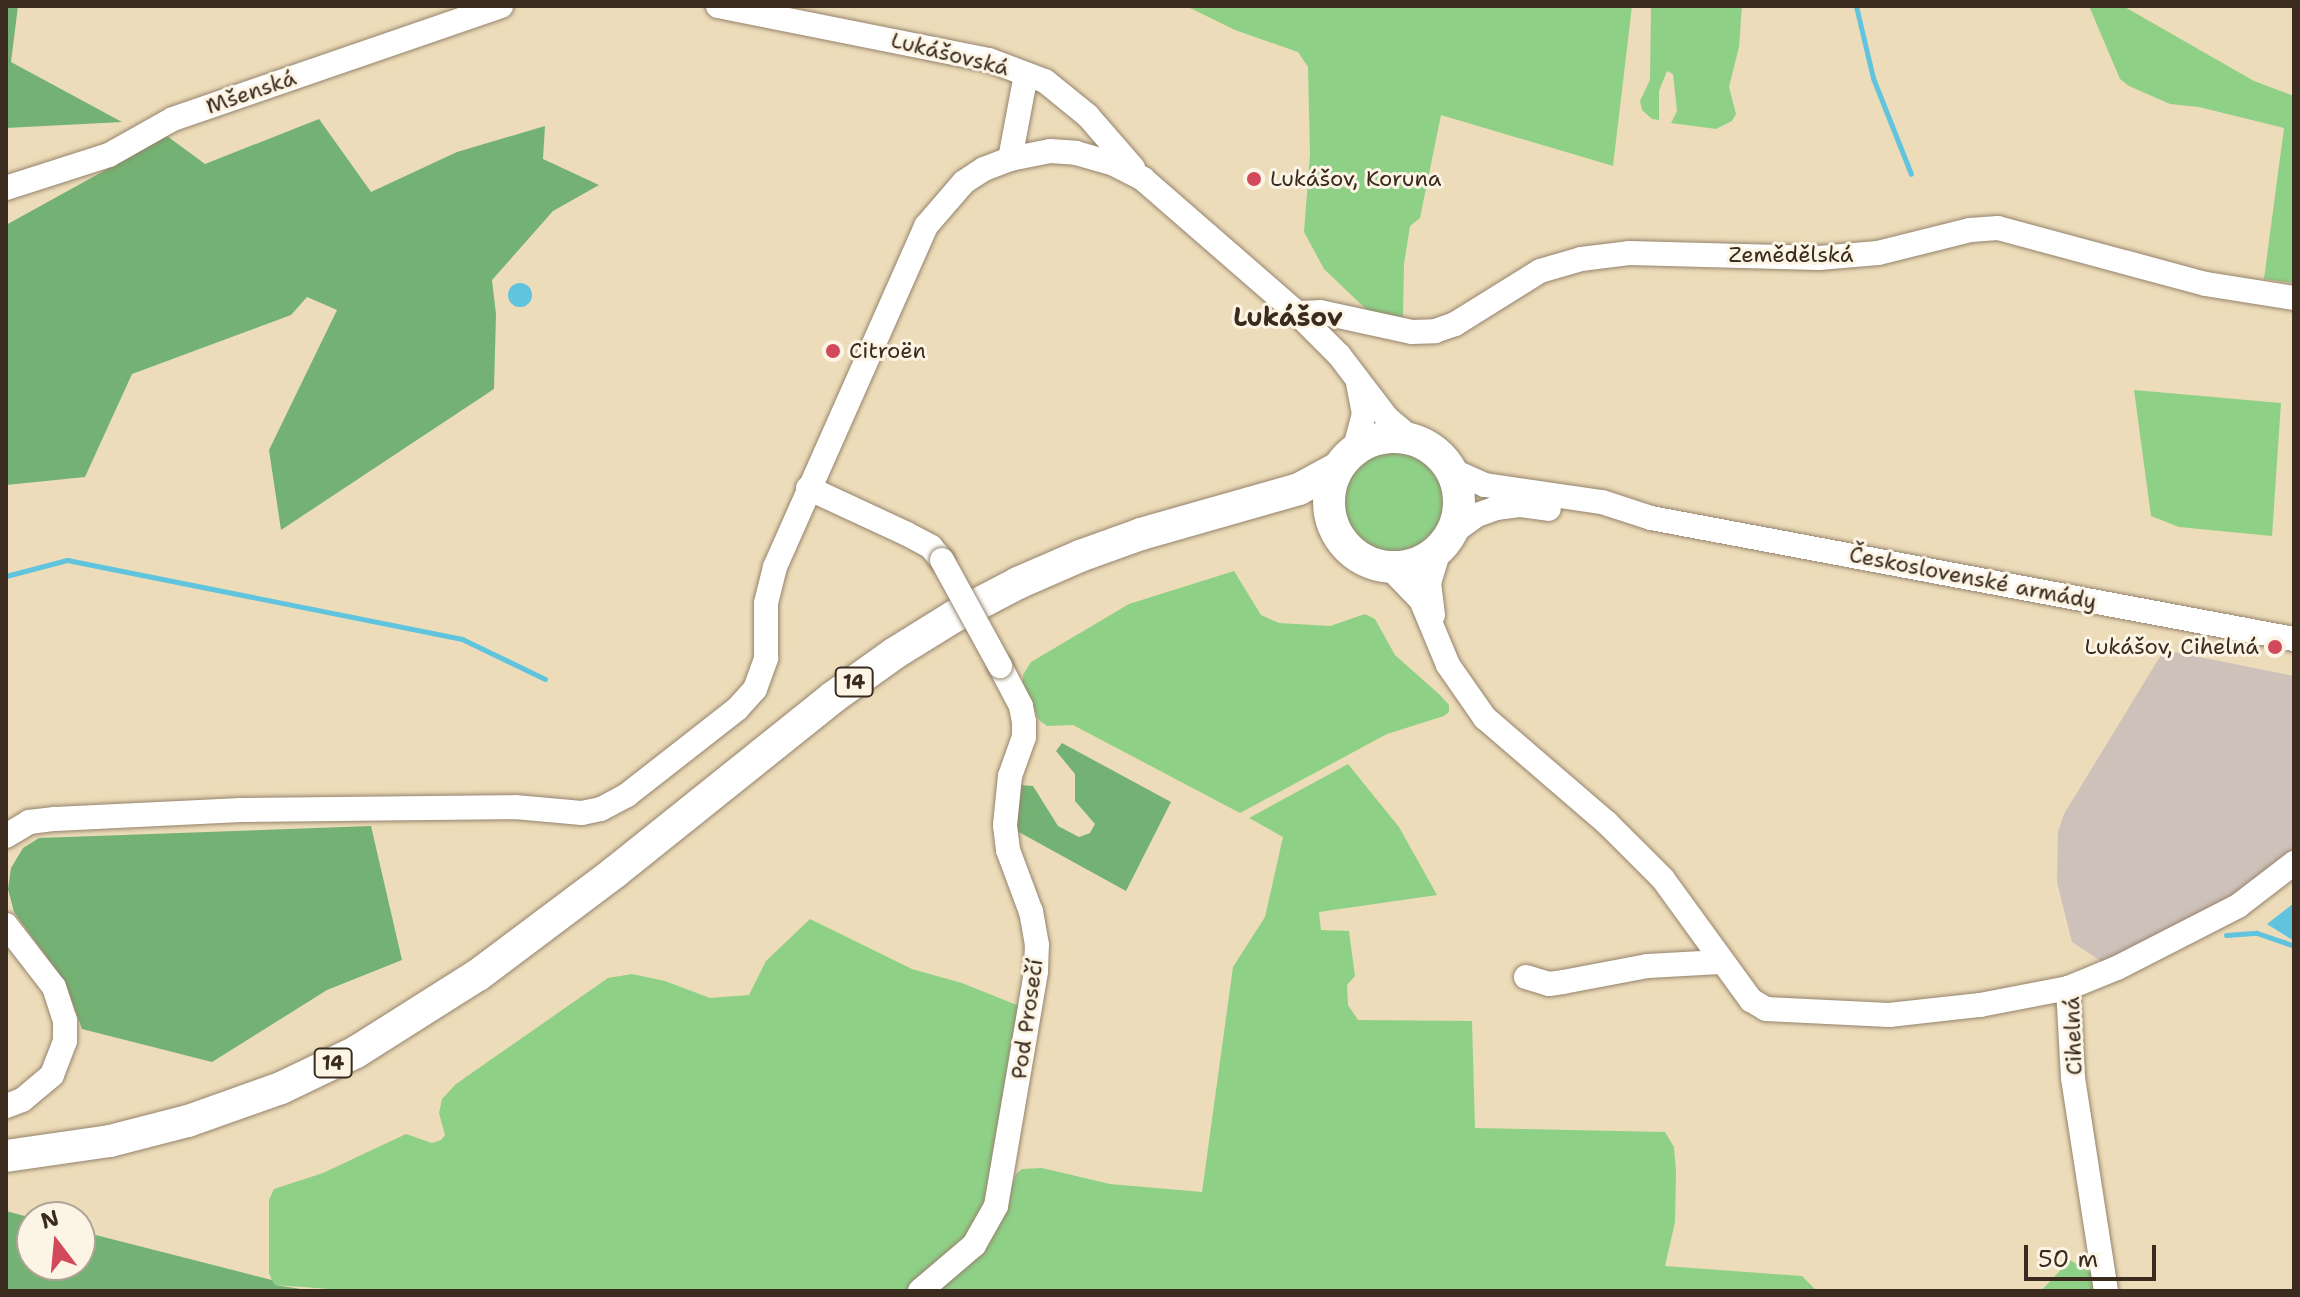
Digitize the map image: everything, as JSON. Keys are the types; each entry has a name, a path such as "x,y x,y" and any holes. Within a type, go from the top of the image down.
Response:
{"main road":[{"name":"14","path":"6,1156 110,1141 188,1121 281,1088 356,1052 478,975 895,653 1018,583 1129,538 1311,484 1382,438 1413,440"},
{"name":"Československé armády","path":"1413,440 1441,457 1451,470"},
{"path":"1334,528 1329,498 1346,460"},
{"path":"1446,541 1460,501 1451,470"},
{"name":"14","path":"1204,517 1286,510 1317,516 1334,528 1356,556 1390,568"},
{"name":"Československé armády","path":"1390,568 1416,564 1446,541"}],"street":[{"name":"Mšenská","path":"6,188 109,155 173,119 501,6"},
{"name":"Lukášovská","path":"718,6 989,60 1045,81 1088,116 1143,179"},
{"path":"1010,159 1026,74"},
{"name":"Československé armády","path":"6,836 29,822 55,819 241,810 515,807 566,813 601,809 627,795 737,709 755,689 766,658 766,603 775,567 926,226 964,182 984,169 1010,159 1050,151 1076,153 1114,164 1143,179 1297,313 1357,377 1387,418 1413,440"},
{"name":"Zemědělská","path":"1297,313 1320,312 1412,332 1435,331 1455,324 1540,271 1581,259 1629,253 1819,258 1878,253 1970,230 1998,228 2206,284 2294,298"},
{"path":"1346,460 1364,414 1357,377"},
{"name":"Československé armády","path":"1451,470 1485,485 1602,502 1651,518"},
{"name":"Pod Prosečí","path":"808,488 931,547 942,560 1000,666 1021,706 1024,722 1024,737 1010,776 1005,825 1008,850 1031,912 1037,945 1036,971 996,1206 974,1245 920,1291"},
{"name":"Československé armády","path":"1446,541 1487,510 1521,505 1651,518 2294,639"},
{"path":"1436,634 1429,583 1446,541"},
{"path":"1390,568 1415,592 1448,665 1485,718 1607,823 1663,879 1720,962 1751,1000 1766,1009 1889,1015 1980,1005 2068,988"},
{"name":"Cihelná","path":"2106,1291 2073,1078 2068,988 2117,968 2238,906 2294,863"},
{"path":"6,925 54,987 65,1020 61,1057 52,1075 22,1100 6,1106"},
{"path":"1526,977 1549,984 1663,964 1720,962"}],"shaded area":[{"path":"2164,650 2294,676 2294,849 2206,916 2107,965 2072,942 2057,882 2058,832 2064,814"}],"green space":[{"path":"6,6 18,6 11,62 122,122 6,128"},
{"path":"1186,6 1632,6 1613,166 1441,115 1420,218 1410,226 1404,264 1403,317 1368,311 1324,269 1304,232 1310,154 1308,67 1298,52 1235,30"},
{"path":"1651,6 1742,6 1739,47 1729,87 1736,114 1732,121 1716,129 1671,123 1677,111 1673,74 1667,71 1659,91 1659,120 1652,119 1642,110 1640,101 1650,80"},
{"path":"2089,6 2123,6 2254,81 2294,96 2294,283 2264,279 2284,128 2199,107 2170,104 2129,86 2120,79"},
{"path":"319,119 371,192 457,152 545,126 543,159 599,185 553,211 492,280 496,314 494,389 281,530 269,450 337,310 307,297 291,315 132,374 85,477 6,485 6,225 167,136 205,164"},
{"path":"2134,390 2281,403 2272,536 2179,527 2151,516"},
{"path":"1396,451 1415,455 1432,466 1443,483 1447,502 1443,521 1432,538 1415,549 1396,553 1377,549 1360,538 1349,521 1345,502 1349,483 1360,466 1377,455"},
{"path":"1234,571 1261,615 1279,623 1330,626 1365,614 1375,619 1395,655 1440,695 1449,705 1449,712 1387,734 1240,813 1073,725 1047,726 1039,720 1023,683 1023,675 1031,662 1129,604"},
{"path":"1062,743 1171,802 1126,891 1015,830 1019,785 1033,786 1058,826 1079,837 1090,833 1095,824 1075,801 1075,774 1056,751"},
{"path":"1348,764 1399,827 1437,895 1319,912 1321,930 1349,931 1355,976 1347,985 1348,1005 1358,1020 1472,1021 1475,1128 1665,1132 1674,1147 1676,1171 1675,1222 1665,1266 1802,1276 1817,1291 936,1291 983,1251 999,1226 1016,1174 1022,1169 1042,1168 1110,1184 1202,1192 1233,967 1265,917 1283,837 1249,818"},
{"path":"371,826 402,960 327,990 212,1062 82,1029 65,982 14,912 8,889 11,868 23,848 39,838"},
{"path":"810,919 912,969 962,983 1019,1006 985,1218 913,1291 358,1291 274,1285 269,1273 269,1200 274,1189 323,1173 406,1134 432,1143 441,1140 445,1135 439,1113 442,1099 456,1084 608,978 632,974 665,981 710,998 749,995 766,961"},
{"path":"6,1211 16,1214 16,1281 96,1281 96,1235 272,1280 275,1285 314,1291 6,1291"},
{"path":"2070,1260 2096,1276 2099,1291 2041,1291"}],"water":[{"path":"520,283 531,290 532,295 525,306 520,307 509,300 508,295 515,284"},
{"path":"2294,903 2294,941 2267,924"}],"waterway":[{"path":"1856,6 1873,78 1911,174"},
{"path":"6,576 67,560 462,639 545,679"},
{"path":"2226,935 2257,933 2294,946"}],"place":[{"name":"Lukášov, Koruna","path":"1254,179"},
{"name":"Citroën","path":"833,351"},
{"name":"Lukášov, Cihelná","path":"2275,647"}],"district":[{"name":"Lukášov","path":"1288,317"}]}
